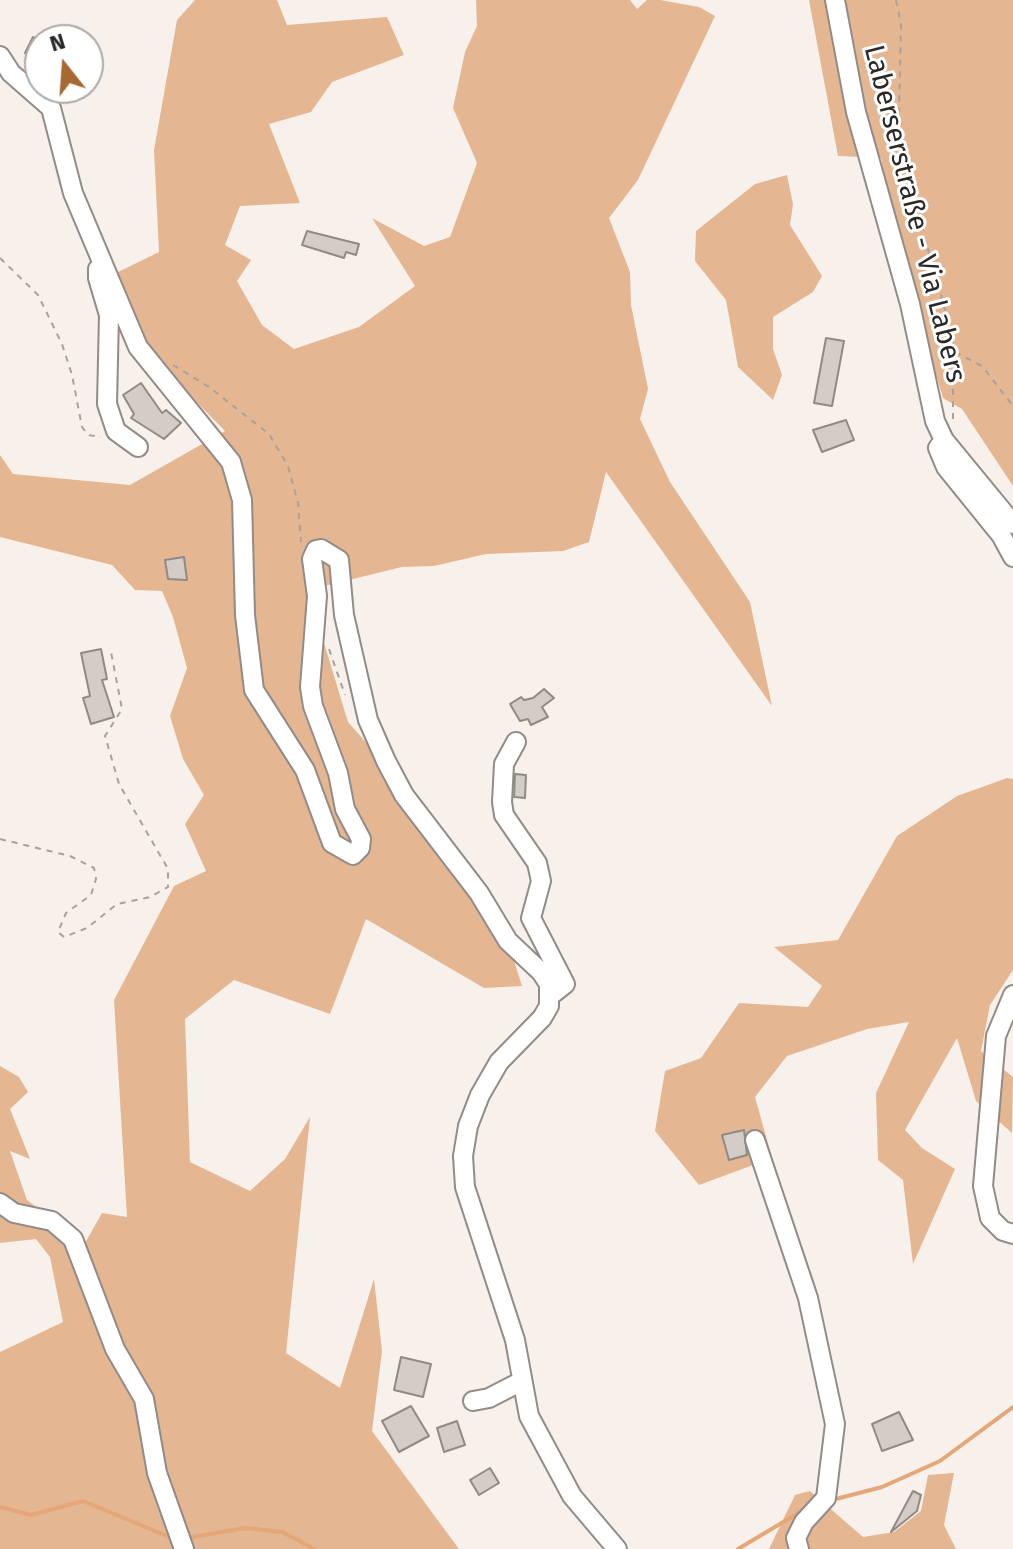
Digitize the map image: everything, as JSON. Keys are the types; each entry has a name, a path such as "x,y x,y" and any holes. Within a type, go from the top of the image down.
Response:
{"street":[{"name":"Laberserstraße - Via Labers","path":"835,0 856,112 910,304 935,421 944,440"},
{"path":"0,56 11,73 51,108 73,193 138,347 231,462 242,500 245,615 254,690 305,770 332,843 353,855 360,848 361,839 345,809 338,773 313,706 310,687 317,596 312,559 316,550 331,552 339,560 344,615 368,720 404,795 479,893 508,941 541,972 551,995"},
{"path":"105,263 98,269 98,278 109,315 107,404 116,431 138,447"},
{"path":"1013,524 944,440 938,448 946,467 1001,535 1013,557"},
{"path":"516,742 504,764 504,815 537,863 541,881 531,918 565,984 551,995 542,1018 499,1062 480,1095 468,1126 463,1156 465,1187 515,1340 529,1416 544,1449 572,1496 617,1549"},
{"path":"1013,995 996,1036 983,1186 990,1218 1003,1231 1013,1234"},
{"path":"755,1140 808,1298 835,1424 826,1498 800,1530 796,1538 799,1549"},
{"path":"0,1203 14,1213 52,1221 73,1239 115,1349 144,1399 157,1473 181,1540"},
{"path":"473,1401 489,1398 522,1381"}],"path":[{"path":"896,0 901,25 899,115 922,228 954,351 950,393 953,426 944,440"},
{"path":"0,258 13,267 38,295 51,321 72,375 82,427 88,435 100,437 116,431"},
{"path":"954,351 982,366 1013,406"},
{"path":"0,839 70,856 94,868 96,879 91,895 66,913 58,932 64,937 87,928 117,904 150,897 168,887 168,869 119,784 105,736 122,709 111,652"}],"shaded area":[{"path":"195,0 277,0 287,25 387,17 404,55 332,82 311,112 269,124 300,203 240,206 225,245 251,260 237,281 262,325 294,349 359,327 415,286 372,218 424,246 450,237 477,163 453,108 465,52 477,26 476,0 630,0 637,9 647,0 660,0 699,7 715,16 638,180 609,218 630,272 631,305 648,389 640,419 670,482 750,602 772,706 606,472 589,542 563,551 486,554 434,566 402,567 308,590 348,722 392,772 512,954 522,986 484,988 366,919 330,1014 234,980 185,1019 190,1162 250,1191 285,1159 310,1117 286,1353 340,1388 374,1279 382,1351 372,1431 459,1549 0,1549 0,1352 63,1322 50,1257 36,1239 0,1243 0,1066 19,1077 28,1092 10,1109 30,1159 10,1151 27,1200 85,1243 102,1213 127,1217 114,1000 174,886 206,871 185,824 204,795 183,759 170,716 187,668 173,617 162,591 135,590 112,565 0,537 0,455 13,474 130,485 225,431 153,358 112,275 159,252 154,150 177,20"},
{"path":"809,0 1013,0 1013,486 962,409 943,398 894,231 881,158 838,156"},
{"path":"787,175 793,204 790,225 822,276 813,292 773,317 773,349 782,375 773,400 738,367 726,300 695,261 696,231 755,184"},
{"path":"1007,778 1013,779 1013,970 990,1005 981,1051 1013,1077 1012,1133 976,1101 957,1038 905,1130 922,1148 955,1169 913,1264 903,1180 878,1160 876,1093 909,1022 867,1029 787,1056 755,1097 772,1158 699,1185 655,1131 665,1071 701,1058 739,1003 808,1007 822,986 774,947 838,940 897,836 957,796"},
{"path":"954,1473 944,1525 956,1549 769,1549 795,1495 810,1491 863,1537 894,1532 921,1511 928,1475"}],"building":[{"path":"307,231 359,244 356,255 346,252 344,258 302,245"},
{"path":"826,338 844,341 832,406 814,403"},
{"path":"141,383 162,413 166,410 181,423 164,439 131,418 134,414 123,395"},
{"path":"846,420 854,440 822,452 813,430"},
{"path":"184,557 187,580 168,579 165,560"},
{"path":"101,649 107,679 102,680 114,717 91,724 83,698 90,696 81,653"},
{"path":"544,689 554,698 542,707 548,717 531,725 528,719 520,721 510,704 521,697 524,700 533,698"},
{"path":"515,774 526,775 525,798 514,797"},
{"path":"744,1130 747,1155 729,1160 722,1135"},
{"path":"401,1357 431,1364 423,1397 394,1390"},
{"path":"411,1406 429,1436 399,1452 382,1421"},
{"path":"899,1412 913,1440 882,1451 872,1424"},
{"path":"457,1421 465,1445 444,1452 437,1428"},
{"path":"490,1468 499,1483 479,1495 470,1480"},
{"path":"913,1491 921,1495 917,1511 891,1532"}],"waterway":[{"path":"832,1500 882,1487 940,1461 1013,1407"},
{"path":"0,1507 31,1515 83,1501 174,1539"},
{"path":"738,1549 805,1509"},
{"path":"187,1538 245,1528 282,1532 315,1549"}]}
